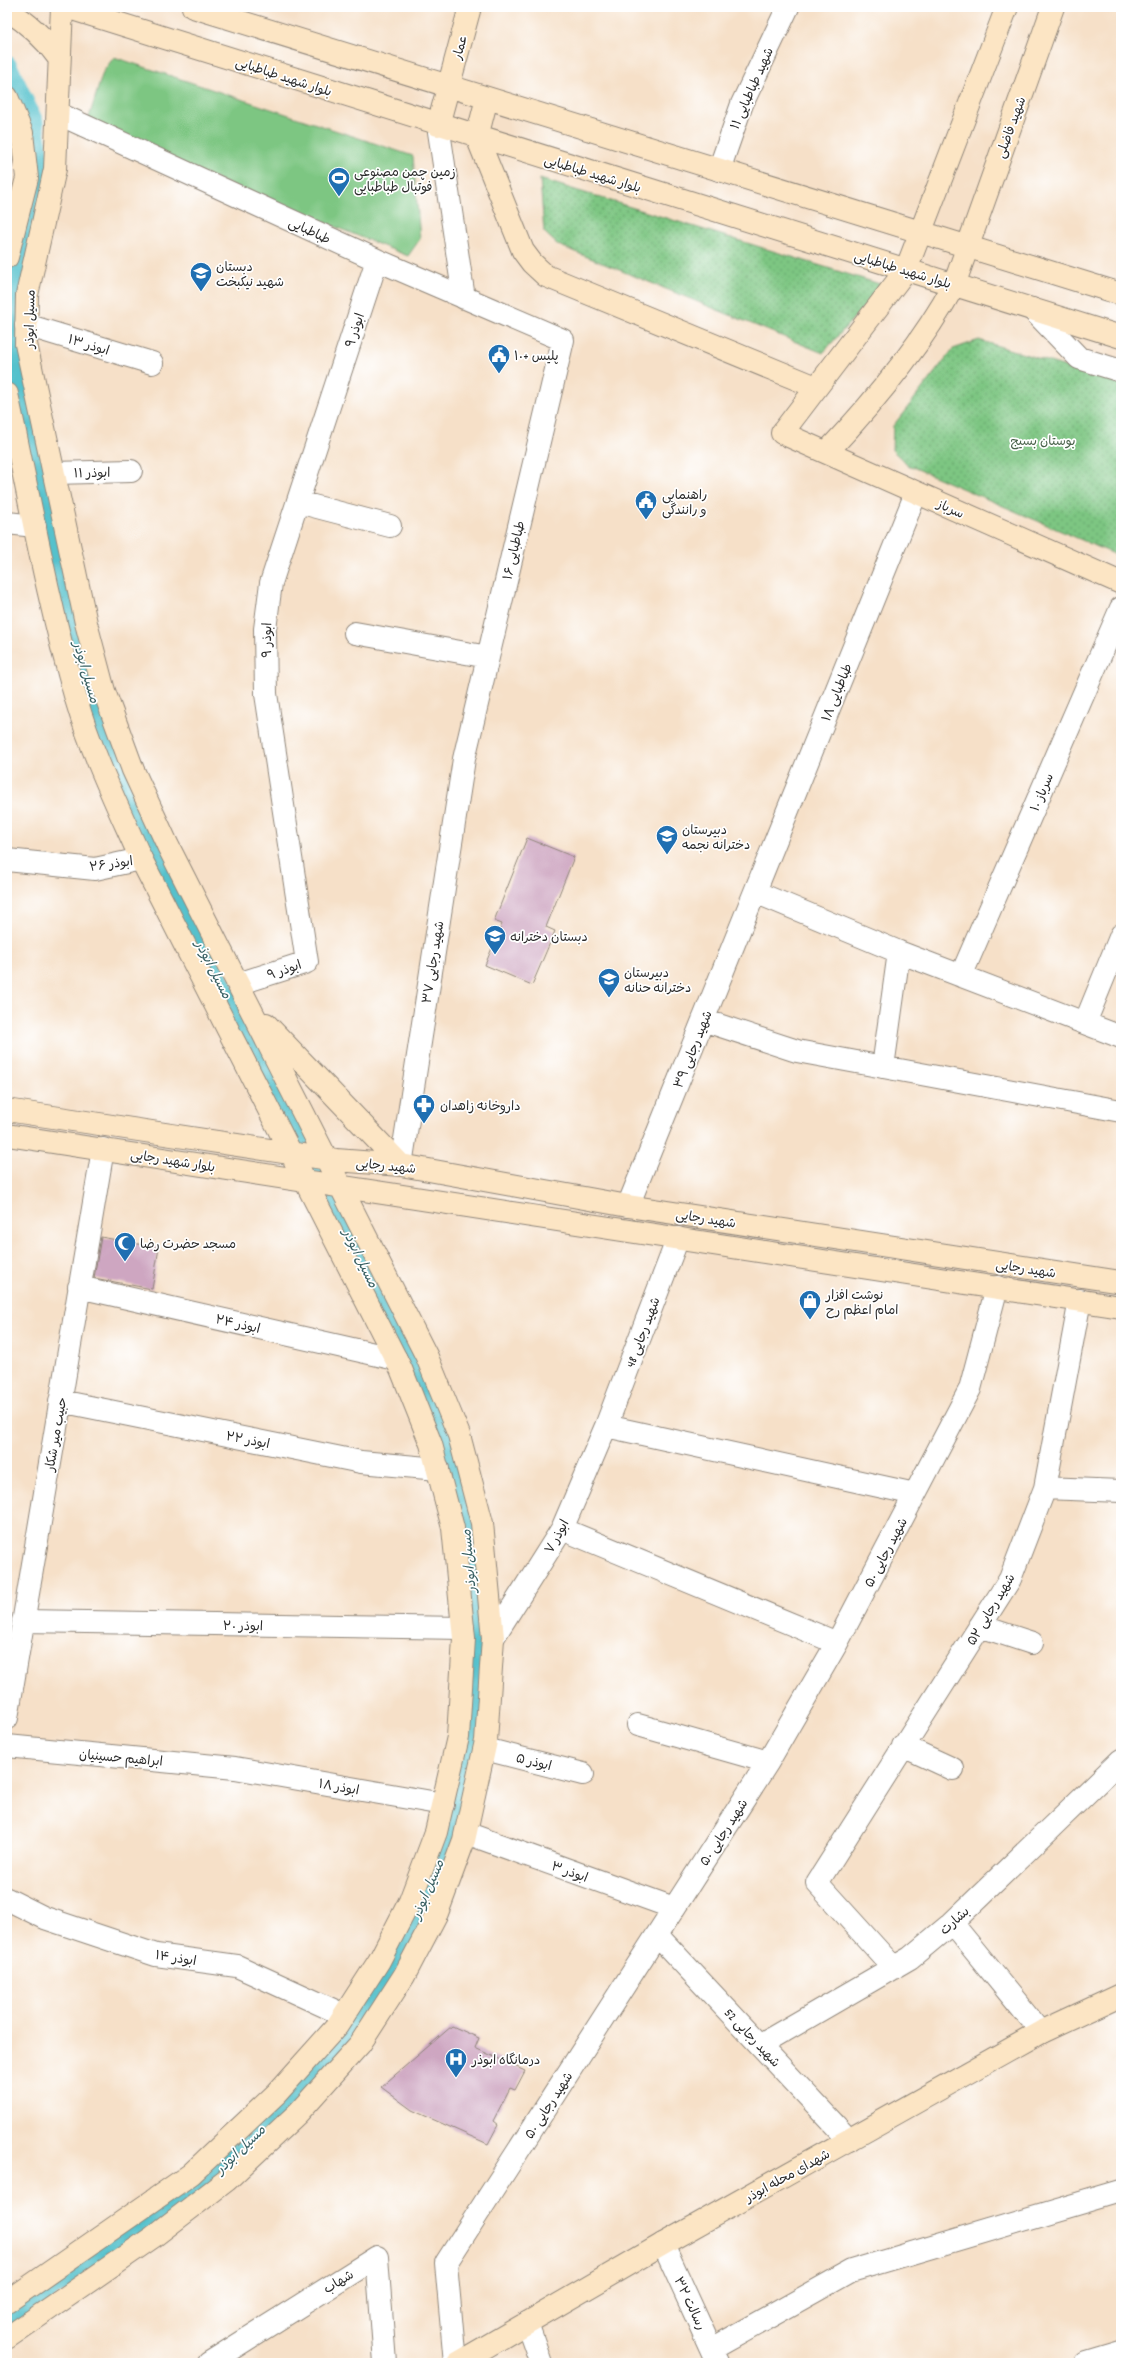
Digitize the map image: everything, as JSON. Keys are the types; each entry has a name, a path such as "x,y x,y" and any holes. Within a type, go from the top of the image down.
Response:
{"street":[{"name":"مسیل ابوذر","path":"7,2338 152,2237 227,2180 298,2113 360,2044 404,1976 437,1913 466,1833 485,1748 493,1638 482,1523 459,1435 427,1357 165,839 133,770 104,691 86,623 26,344 27,295 55,169 59,114 58,57 62,7"},
{"name":"بلوار شهید طباطبایی","path":"66,7 438,125 1121,337"},
{"path":"193,7 919,233 967,246 1121,294"},
{"name":"عمار","path":"438,125 470,7"},
{"name":"شهید طباطبایی ۱۱","path":"719,170 742,104 788,7"},
{"path":"487,98 477,137 523,251 532,263 546,276 816,387 906,270 1006,7"},
{"name":"شهید فاضلی","path":"827,452 874,400 937,316 954,285 1053,7"},
{"path":"7,10 25,21 46,39 58,57"},
{"path":"7,97 22,133 27,178 7,257"},
{"name":"طباطبایی","path":"59,114 377,260 563,340"},
{"path":"438,125 464,298"},
{"name":"ابوذر ۹","path":"238,984 307,962 266,694 265,636 271,583 377,260"},
{"path":"1032,309 1079,358 1121,370"},
{"name":"ابوذر ۱۳","path":"26,325 152,363"},
{"name":"طباطبایی ۱۶","path":"464,759 563,340"},
{"name":"سرباز","path":"816,387 782,433 1121,583"},
{"path":"7,394 57,630 76,700 106,782 141,859 396,1359 431,1444 453,1528 463,1628 458,1737 436,1832 410,1901 379,1961 337,2026 277,2093 191,2174 7,2302"},
{"name":"ابوذر ۱۱","path":"54,473 131,471"},
{"name":"طباطبایی ۱۸","path":"755,892 916,493"},
{"path":"298,502 390,526"},
{"path":"7,523 35,526"},
{"name":"سرباز ۱۰","path":"961,976 1121,608"},
{"path":"355,634 488,657"},
{"name":"شهید رجایی ۳۷","path":"401,1165 464,759"},
{"name":"ابوذر ۲۶","path":"7,860 95,869 141,859"},
{"path":"755,892 899,952 1121,1037"},
{"name":"شهید رجایی ۳۹","path":"628,1206 755,892"},
{"path":"1085,1023 1121,935"},
{"path":"883,1067 899,952"},
{"path":"250,1008 401,1165"},
{"path":"703,1020 797,1051 1121,1111"},
{"name":"بلوار شهید رجایی","path":"7,1110 291,1153"},
{"name":"بلوار شهید رجایی","path":"7,1135 340,1185"},
{"name":"حبیب میر شکار","path":"7,1718 103,1149"},
{"name":"شهید رجایی","path":"291,1153 401,1165 628,1206 1121,1282"},
{"name":"شهید رجایی","path":"340,1185 1121,1307"},
{"name":"شهید رجایی 48","path":"606,1426 678,1238"},
{"name":"ابوذر ۲۴","path":"79,1287 396,1359"},
{"name":"شهید رجایی ۵۰","path":"457,2363 446,2263 768,1762 837,1643 970,1389 997,1287"},
{"name":"شهید رجایی ۵۲","path":"894,1968 817,1883 1010,1579 1045,1488 1080,1300"},
{"name":"ابوذر ۲۲","path":"60,1401 361,1462 438,1469"},
{"path":"606,1426 915,1494"},
{"name":"ابوذر ۷","path":"493,1638 562,1529 606,1426"},
{"path":"1045,1488 1121,1491"},
{"path":"562,1529 837,1643"},
{"name":"ابوذر ۲۰","path":"23,1621 463,1628"},
{"path":"980,1626 1032,1643"},
{"path":"638,1725 768,1762"},
{"name":"ابراهیم حسینیان","path":"7,1746 235,1768"},
{"path":"903,1746 953,1769"},
{"name":"ابوذر ۵","path":"485,1748 583,1774"},
{"name":"بشارت","path":"760,2045 910,1958 952,1923 1121,1760"},
{"name":"ابوذر ۱۸","path":"235,1768 443,1804"},
{"name":"ابوذر ۳","path":"466,1833 674,1908"},
{"name":"ابوذر ۱۴","path":"7,1899 45,1918 156,1955 237,1966 344,2015"},
{"path":"952,1923 1041,2032"},
{"name":"شهید رجایی 52","path":"657,1935 849,2140"},
{"name":"شهدای محله ابوذر","path":"457,2363 663,2244 1041,2032 1121,1996"},
{"path":"715,2356 851,2271 1121,2191"},
{"name":"رسالت ۳۲","path":"663,2244 715,2356"},
{"name":"شهاب","path":"210,2363 377,2257 385,2363"},
{"path":"527,2323 541,2363"},
{"path":"1088,2362 1121,2352"}],"green space":[{"name":"زمین چمن مصنوعی فوتبال طباطبایی","path":"114,57 413,156 420,239 408,256 86,127 103,72"},
{"path":"540,179 883,285 823,353 558,245 544,232"},
{"name":"بوستان بسیج","path":"979,340 1121,384 1121,557 908,465 892,450 893,426 953,349"}],"building":[{"path":"527,838 574,857 546,927 555,931 532,985 485,965 502,924 494,921"},
{"name":"مسجد حضرت رضا","path":"101,1237 159,1248 152,1289 94,1278"},
{"name":"درمانگاه ابوذر","path":"452,2026 479,2038 475,2048 525,2071 515,2090 510,2088 493,2121 498,2125 488,2144 412,2110 381,2087"}],"waterway":[{"name":"مسیل ابوذر","path":"7,66 33,122 42,182 12,291 24,412 56,563 104,735 187,917 303,1142 417,1371 447,1444 462,1500 470,1568 478,1667 474,1732 452,1826 426,1898 388,1971 335,2047 280,2110 213,2175 7,2319"}],"place":[{"name":"زمین چمن مصنوعی فوتبال طباطبایی","path":"339,198"},
{"name":"دبستان شهید نیکبخت","path":"201,292"},
{"name":"پلیس +۱۰","path":"499,374"},
{"name":"راهنمایی و رانندگی","path":"646,520"},
{"name":"دبیرستان دخترانه نجمه","path":"667,856"},
{"name":"دبستان دخترانه","path":"495,956"},
{"name":"دبیرستان دخترانه حنانه","path":"609,998"},
{"name":"داروخانه زاهدان","path":"424,1124"},
{"name":"مسجد حضرت رضا","path":"125,1262"},
{"name":"نوشت افزار امام اعظم رح","path":"810,1320"},
{"name":"درمانگاه ابوذر","path":"456,2078"}]}
